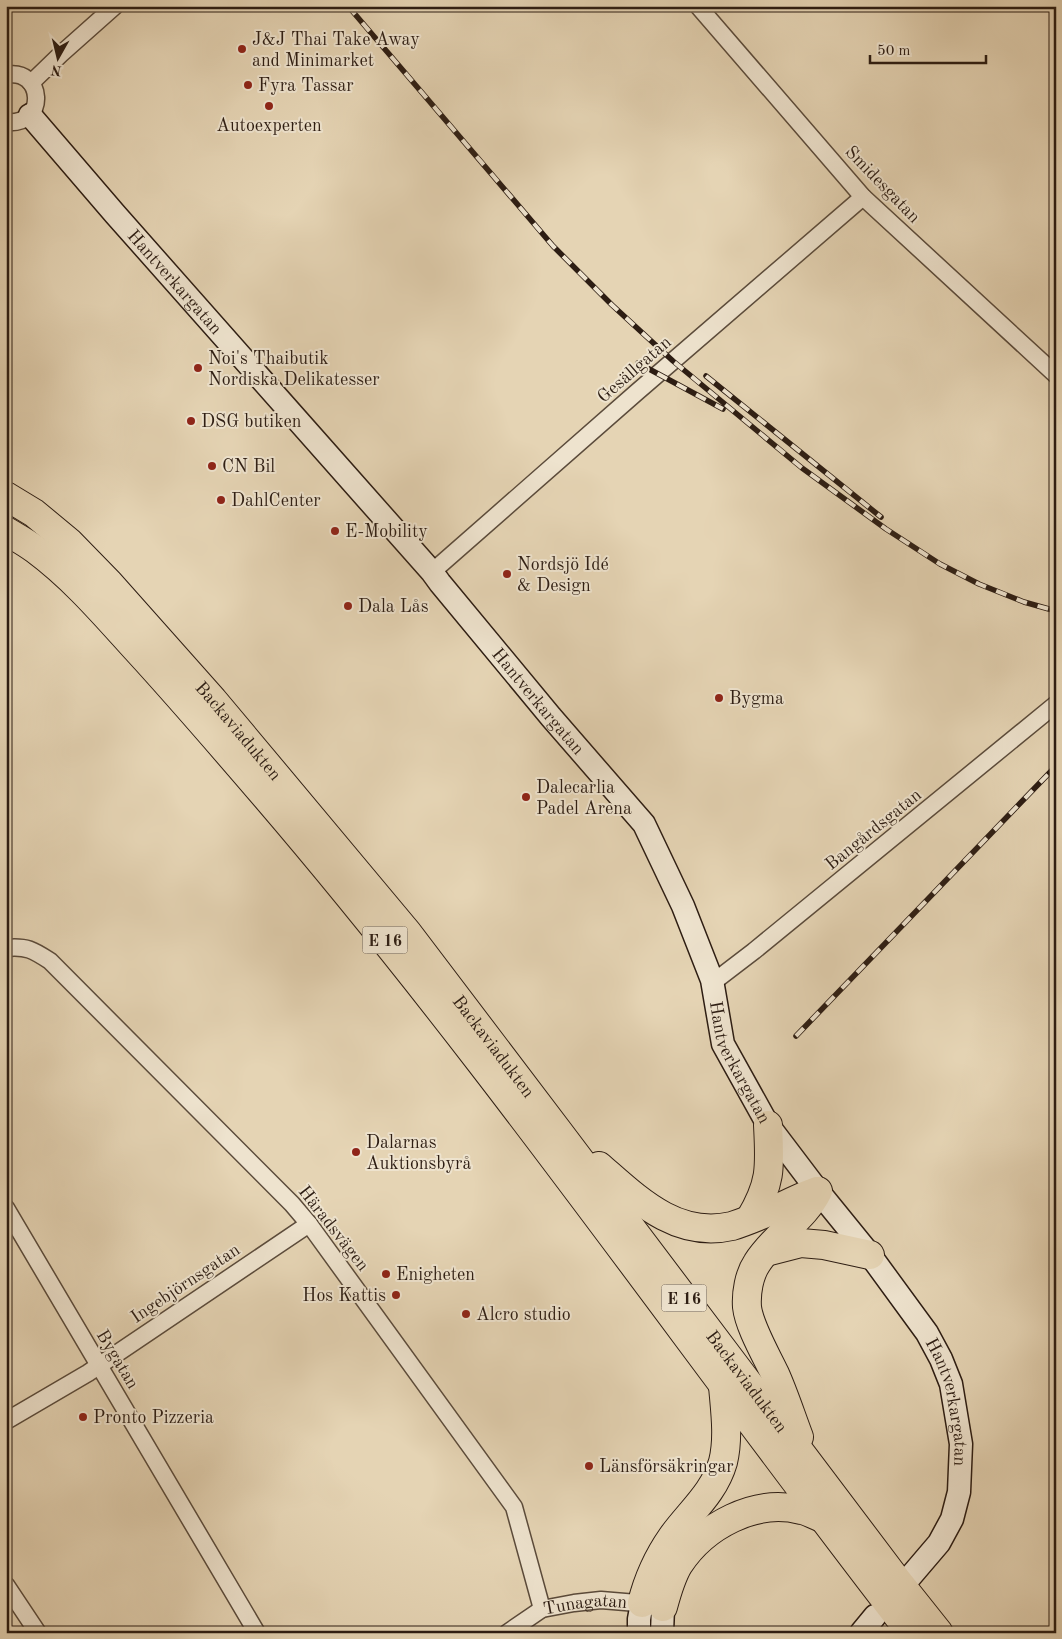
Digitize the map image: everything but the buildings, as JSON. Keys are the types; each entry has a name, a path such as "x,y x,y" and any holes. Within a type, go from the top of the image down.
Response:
{"highway":[{"name":"Backaviadukten","path":"6,496 34,513 69,542 109,583 213,700 406,932 939,1633"},
{"name":"Backaviadukten","path":"6,531 35,549 64,573 87,596 196,715 297,832 412,975 542,1144 822,1518 911,1633"},
{"path":"750,1219 760,1203 767,1183 769,1171 768,1125"},
{"path":"558,1131 620,1185 662,1217 694,1227 714,1228 732,1226 818,1191"},
{"path":"810,1465 781,1387 750,1318 747,1306 750,1281 757,1263 782,1232 814,1201 818,1191"},
{"path":"766,1252 801,1243 824,1245 870,1255"},
{"path":"655,1614 648,1579 672,1537 704,1500 719,1474 725,1447 726,1411 723,1386"},
{"path":"655,1614 670,1580 692,1548 708,1533 726,1521 762,1508 780,1507 801,1510 822,1518"}],"street":[{"path":"31,83 114,6"},
{"name":"Smidesgatan","path":"698,6 863,197 1056,375"},
{"path":"6,75 18,74 25,77 31,83 37,96 34,110 30,115 23,120 6,122"},
{"name":"Hantverkargatan","path":"30,115 115,214 432,572 551,717 644,824 684,906 712,980 723,1044 768,1125 870,1255 927,1333 941,1359 950,1384 958,1418 961,1444 959,1492 952,1519 939,1543 910,1577"},
{"name":"Gesällgatan","path":"432,572 863,197"},
{"name":"Bangårdsgatan","path":"712,980 720,977 754,951 1056,704"},
{"name":"Häradsvägen","path":"6,948 22,947 34,950 50,961 292,1204 309,1224 514,1507 542,1608"},
{"name":"Bygatan","path":"6,1208 257,1633"},
{"name":"Ingebjörnsgatan","path":"6,1421 99,1364 309,1224"},
{"path":"6,1585 38,1633"},
{"name":"Tunagatan","path":"507,1633 542,1608 574,1603 602,1600 655,1614"},
{"name":"Tunagatan","path":"639,1633 639,1619 655,1614"},
{"path":"861,1633 875,1616"}],"railway":[{"path":"348,6 553,246 612,305 673,361 802,468 886,529 940,564 979,584 1024,602 1056,611"},
{"path":"638,363 723,409"},
{"path":"706,376 881,517"},
{"path":"796,1036 1056,766"}],"place":[{"name":"J&J Thai Take Away and Minimarket","path":"242,49"},
{"name":"Fyra Tassar","path":"248,85"},
{"name":"Autoexperten","path":"269,106"},
{"name":"Noi's Thaibutik Nordiska Delikatesser","path":"198,368"},
{"name":"DSG butiken","path":"191,421"},
{"name":"CN Bil","path":"212,466"},
{"name":"DahlCenter","path":"221,500"},
{"name":"E-Mobility","path":"335,531"},
{"name":"Nordsjö Idé & Design","path":"507,574"},
{"name":"Dala Lås","path":"348,606"},
{"name":"Bygma","path":"719,698"},
{"name":"Dalecarlia Padel Arena","path":"526,797"},
{"name":"Dalarnas Auktionsbyrå","path":"356,1152"},
{"name":"Enigheten","path":"386,1274"},
{"name":"Hos Kattis","path":"396,1295"},
{"name":"Alcro studio","path":"466,1314"},
{"name":"Pronto Pizzeria","path":"83,1417"},
{"name":"Länsförsäkringar","path":"589,1466"}]}
